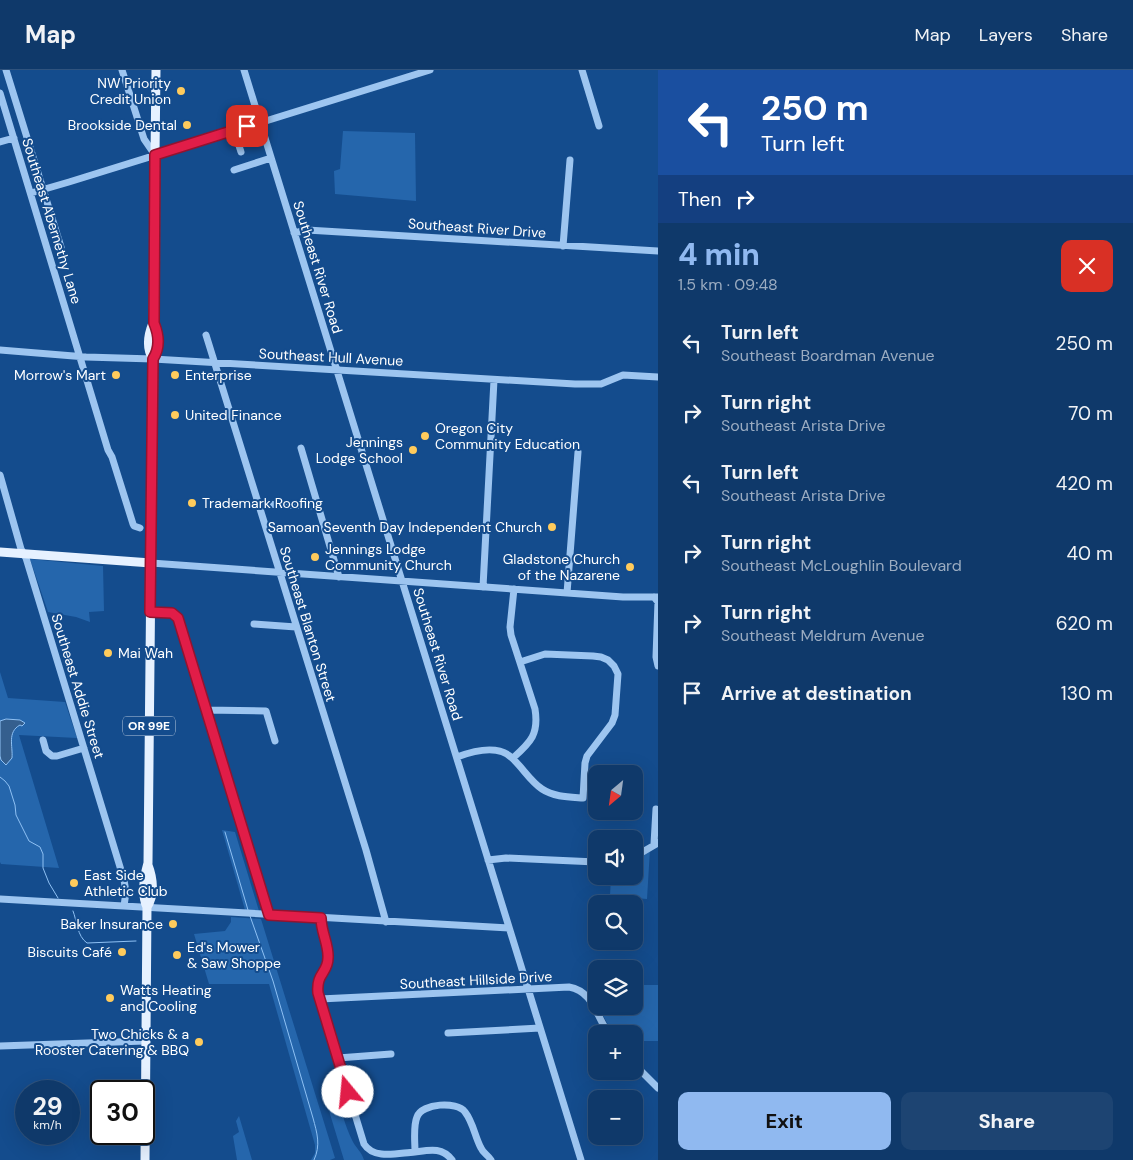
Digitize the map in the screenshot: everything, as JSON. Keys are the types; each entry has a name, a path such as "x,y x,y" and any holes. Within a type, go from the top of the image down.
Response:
{"main road":[{"name":"OR 99E","path":"145,1160 147,907 144,900 144,876 148,863 153,359 158,352 158,332 154,323 156,70"},
{"path":"0,552 151,563"}],"street":[{"path":"6,70 61,247"},
{"path":"122,70 144,139 155,155"},
{"name":"Southeast River Road","path":"244,70 581,1160"},
{"path":"31,193 430,70"},
{"path":"582,70 600,126"},
{"name":"Southeast Abernethy Lane","path":"0,93 79,357 133,524 140,528"},
{"path":"234,130 241,152"},
{"path":"0,142 14,138"},
{"path":"234,170 271,158"},
{"path":"563,246 570,160"},
{"name":"Southeast River Drive","path":"294,233 306,230 658,251"},
{"name":"Southeast Blanton Street","path":"206,335 259,504 278,572 366,850 386,922"},
{"name":"Southeast Hull Avenue","path":"0,350 79,357 153,359 596,385 606,383 623,375 658,377"},
{"path":"483,587 494,380"},
{"path":"301,448 339,577"},
{"path":"567,593 578,452"},
{"name":"Southeast Addie Street","path":"0,475 126,887 124,906"},
{"path":"0,503 9,504"},
{"path":"259,504 318,506"},
{"path":"151,563 514,590 656,597 658,602 656,657 658,666"},
{"path":"513,758 529,742 536,730 537,720 510,627 514,590"},
{"path":"150,612 168,612 176,616 269,915"},
{"path":"254,624 296,627"},
{"path":"457,757 475,750 493,750 508,754 541,789 559,796 583,798 587,756 614,719 618,674 614,666 601,657 553,653 520,662"},
{"path":"205,710 266,711 275,741"},
{"path":"43,740 46,751 52,756 84,748"},
{"path":"643,852 656,844 656,809"},
{"path":"488,860 506,858 588,862"},
{"path":"0,899 509,928"},
{"path":"321,918 321,926 329,957 317,984 320,1000 364,1144 372,1153 379,1155 436,1150 443,1151 452,1160"},
{"name":"Southeast Hillside Drive","path":"320,1000 569,987 583,992 589,998 604,1025"},
{"path":"448,1033 540,1028"},
{"path":"0,1046 146,1041"},
{"path":"338,1058 390,1054"},
{"path":"643,1073 658,1088"},
{"path":"415,1152 415,1122 419,1113 427,1107 451,1105 458,1106 466,1113 480,1147 491,1160"}],"shaded area":[{"path":"343,131 415,133 416,201 335,194 334,171 340,169"},
{"path":"30,559 103,566 104,611 89,612 90,622 76,617 48,612"},
{"path":"0,672 8,698 65,702 77,738 19,735 59,868 1,864 0,862"},
{"path":"6,719 20,720 25,723 13,731 12,758 6,765 0,756 0,721"},
{"path":"222,830 235,832 259,911 245,910"},
{"path":"650,849 647,899 643,899 643,895 610,895 611,885 643,885 643,854"},
{"path":"231,917 261,919 335,1158 330,1160 311,1160 315,1153 315,1145 269,984 209,984 194,934 225,931 231,922"},
{"path":"643,985 658,985 658,1041 643,1041 643,1025 608,1025 603,1015 643,1015"},
{"path":"342,1086 343,1089 338,1095 347,1129 364,1160 344,1160 323,1091"},
{"path":"239,1116 252,1160 237,1160 233,1136 239,1132 236,1121"}],"waterway":[{"path":"0,777 9,786 16,815 29,841 40,847 43,854 43,868 58,898"},
{"path":"225,832 248,910"},
{"path":"73,911 79,932 87,943 136,941"},
{"path":"250,916 273,981 317,1134 318,1144 314,1160"}],"place":[{"name":"NW Priority Credit Union","path":"181,91"},
{"name":"Brookside Dental","path":"187,125"},
{"name":"Morrow's Mart","path":"116,375"},
{"name":"Enterprise","path":"175,375"},
{"name":"United Finance","path":"175,415"},
{"name":"Oregon City Community Education","path":"425,436"},
{"name":"Jennings Lodge School","path":"413,450"},
{"name":"Trademark Roofing","path":"192,503"},
{"name":"Samoan Seventh Day Independent Church","path":"552,527"},
{"name":"Jennings Lodge Community Church","path":"315,557"},
{"name":"Gladstone Church of the Nazarene","path":"630,567"},
{"name":"Mai Wah","path":"108,653"},
{"name":"East Side Athletic Club","path":"74,883"},
{"name":"Baker Insurance","path":"173,924"},
{"name":"Biscuits Café","path":"122,952"},
{"name":"Ed's Mower & Saw Shoppe","path":"177,955"},
{"name":"Watts Heating and Cooling","path":"110,998"},
{"name":"Two Chicks & a Rooster Catering & BBQ","path":"199,1042"}],"route":[{"path":"247,126 155,155 154,323 158,332 158,352 153,359 150,612 168,612 175,614 178,618 208,722 269,915 321,918 321,926 329,957 324,970 319,976 317,984 318,993 348,1092"}]}
